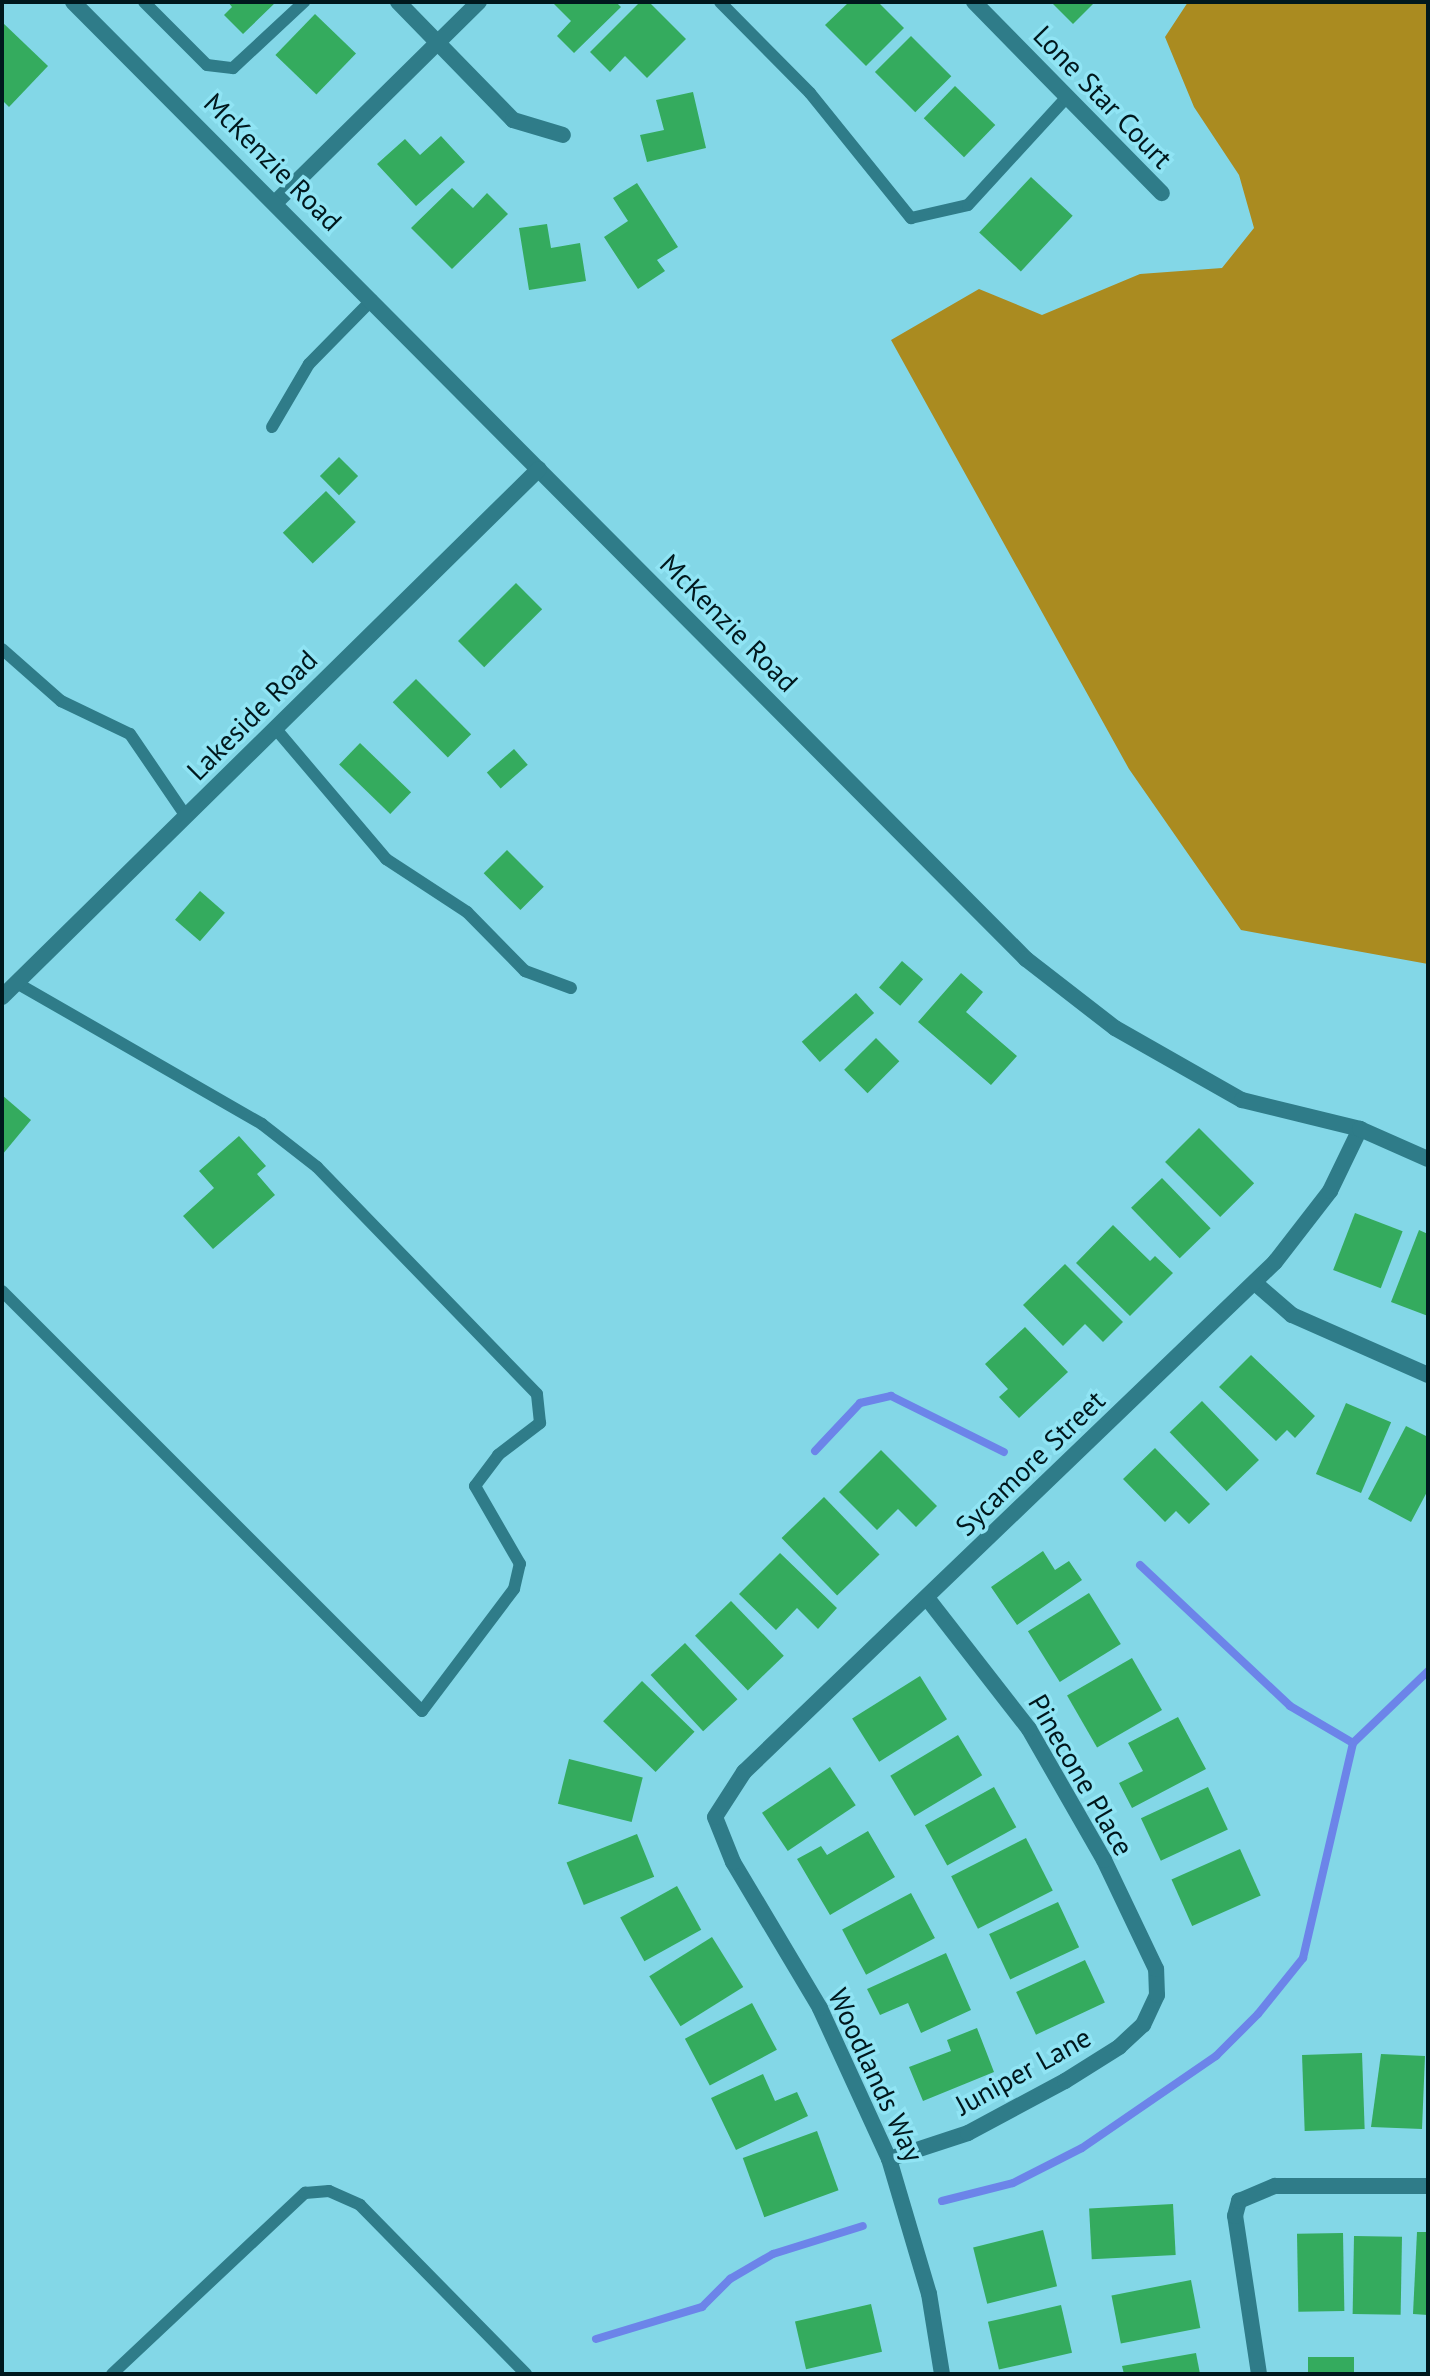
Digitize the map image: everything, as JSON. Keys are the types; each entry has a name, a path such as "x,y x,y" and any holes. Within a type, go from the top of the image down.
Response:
{"street":[{"name":"McKenzie Road","path":"73,2 276,202 1026,959 1115,1028 1242,1100 1360,1129 1428,1159"},
{"path":"398,2 513,120 563,135"},
{"path":"276,202 479,2"},
{"name":"Lone Star Court","path":"977,3 1162,193"},
{"name":"Lakeside Road","path":"2,997 539,469"},
{"name":"Sycamore Street","path":"715,1817 744,1772 1255,1283 1307,1224 1360,1129"},
{"path":"1255,1283 1292,1315 1428,1375"},
{"name":"Pinecone Place","path":"927,1598 1029,1729 1104,1860 1156,1969 1157,1995"},
{"name":"Woodlands Way","path":"715,1817 733,1862 820,2008 889,2159 929,2294 942,2374"},
{"name":"Juniper Lane","path":"889,2159 968,2133 1065,2081 1119,2047 1143,2025 1157,1995"},
{"path":"1259,2374 1235,2216 1239,2201 1275,2186 1428,2186"}],"lane":[{"path":"144,2 207,65 233,68 304,2"},
{"path":"720,2 810,93 911,218 968,205 1067,97"},
{"path":"272,427 309,364 372,300"},
{"path":"2,649 61,701 130,734 186,816"},
{"path":"275,728 386,859 467,912 525,971 571,988"},
{"path":"2,1291 422,1711 514,1589 520,1564 475,1486 498,1455 540,1423 537,1394 317,1167 262,1124 17,983"},
{"path":"112,2374 305,2193 329,2191 360,2205 526,2374"}],"shaded area":[{"path":"1188,2 1428,2 1428,964 1241,930 1129,769 891,340 979,289 1042,315 1140,274 1222,268 1254,228 1239,175 1194,107 1165,37"}],"building":[{"path":"228,2 276,2 243,34 224,15 232,7"},
{"path":"552,2 616,2 621,7 574,53 557,36 571,21"},
{"path":"640,2 649,2 686,39 647,78 625,56 610,72 590,52"},
{"path":"849,2 878,2 904,28 866,66 825,25"},
{"path":"1051,2 1095,2 1073,24"},
{"path":"315,14 356,54 316,95 275,55"},
{"path":"2,22 48,66 9,107 2,100"},
{"path":"911,36 951,76 915,112 875,72"},
{"path":"955,86 995,125 964,157 924,118"},
{"path":"693,92 706,148 647,162 640,135 664,130 656,100"},
{"path":"441,136 465,162 416,206 377,164 405,139 420,155"},
{"path":"1031,177 1073,216 1021,271 979,233"},
{"path":"637,183 678,247 657,260 665,271 638,289 604,237 628,221 613,198"},
{"path":"452,188 473,208 487,193 508,214 452,269 411,228"},
{"path":"547,224 551,248 580,243 586,281 529,290 519,228"},
{"path":"339,457 358,476 339,495 320,476"},
{"path":"326,491 356,522 313,564 283,533"},
{"path":"516,583 542,609 484,667 458,641"},
{"path":"416,679 471,734 448,757 393,702"},
{"path":"360,743 411,792 390,814 339,765"},
{"path":"514,749 528,765 501,788 487,773"},
{"path":"507,850 544,887 520,910 484,873"},
{"path":"200,891 225,913 200,941 175,920"},
{"path":"902,961 923,979 900,1006 879,987"},
{"path":"961,973 983,992 966,1012 1017,1056 991,1085 918,1022"},
{"path":"856,993 874,1013 820,1062 802,1042"},
{"path":"876,1038 899,1061 868,1093 844,1070"},
{"path":"2,1095 31,1120 2,1155"},
{"path":"1199,1128 1254,1183 1220,1217 1165,1162"},
{"path":"239,1136 266,1166 257,1174 275,1195 213,1249 183,1216 214,1188 199,1171"},
{"path":"1162,1178 1211,1228 1180,1258 1131,1208"},
{"path":"1355,1213 1403,1231 1381,1288 1333,1270"},
{"path":"1113,1225 1150,1261 1155,1256 1173,1273 1130,1316 1076,1263"},
{"path":"1419,1230 1428,1234 1428,1316 1391,1302"},
{"path":"1065,1264 1123,1322 1103,1342 1085,1324 1063,1346 1023,1305"},
{"path":"1025,1327 1068,1372 1019,1418 999,1397 1008,1389 985,1364"},
{"path":"1251,1355 1315,1416 1295,1438 1287,1430 1276,1441 1219,1387"},
{"path":"1202,1401 1259,1460 1227,1491 1170,1432"},
{"path":"1346,1403 1391,1422 1361,1493 1316,1474"},
{"path":"1406,1426 1428,1437 1428,1490 1411,1522 1368,1499"},
{"path":"1155,1448 1210,1504 1189,1524 1176,1511 1165,1522 1123,1479"},
{"path":"881,1450 937,1506 916,1527 898,1509 877,1530 839,1492"},
{"path":"824,1497 880,1555 837,1596 782,1538"},
{"path":"1043,1551 1055,1570 1069,1561 1082,1580 1017,1625 991,1587"},
{"path":"780,1553 837,1608 818,1629 797,1608 776,1630 739,1594"},
{"path":"1089,1593 1121,1644 1060,1682 1028,1631"},
{"path":"731,1601 784,1656 748,1690 695,1636"},
{"path":"685,1643 738,1699 703,1731 651,1675"},
{"path":"1132,1658 1162,1710 1097,1747 1067,1696"},
{"path":"920,1676 947,1719 879,1762 852,1718"},
{"path":"642,1681 695,1732 656,1772 603,1721"},
{"path":"1178,1717 1206,1769 1132,1808 1119,1783 1143,1771 1128,1743"},
{"path":"958,1735 982,1775 914,1816 890,1776"},
{"path":"569,1759 643,1777 632,1822 558,1804"},
{"path":"830,1767 856,1805 788,1851 762,1813"},
{"path":"994,1787 1016,1827 947,1866 925,1825"},
{"path":"1208,1787 1228,1830 1161,1861 1141,1818"},
{"path":"868,1831 895,1877 830,1915 797,1859 821,1846 827,1855"},
{"path":"637,1834 654,1877 584,1905 567,1862"},
{"path":"1026,1838 1053,1891 978,1929 951,1876"},
{"path":"1240,1849 1261,1896 1192,1926 1171,1880"},
{"path":"677,1886 701,1930 644,1961 620,1918"},
{"path":"911,1893 935,1938 866,1975 842,1930"},
{"path":"1058,1902 1079,1947 1010,1979 989,1934"},
{"path":"712,1937 743,1987 681,2026 649,1976"},
{"path":"946,1953 971,2010 921,2033 908,2003 880,2015 867,1989"},
{"path":"1085,1960 1105,2003 1036,2035 1016,1992"},
{"path":"752,2003 777,2050 710,2085 685,2039"},
{"path":"977,2028 994,2072 923,2101 909,2067 951,2051 947,2040"},
{"path":"1362,2053 1365,2129 1305,2131 1302,2055"},
{"path":"1381,2054 1425,2056 1422,2129 1371,2127"},
{"path":"763,2074 775,2101 797,2092 808,2116 736,2150 711,2098"},
{"path":"817,2131 839,2190 764,2217 743,2158"},
{"path":"1173,2204 1176,2255 1092,2259 1089,2208"},
{"path":"1043,2230 1057,2286 987,2304 973,2247"},
{"path":"1417,2232 1428,2232 1428,2315 1413,2314"},
{"path":"1343,2233 1344,2311 1298,2312 1297,2234"},
{"path":"1354,2236 1402,2237 1401,2315 1353,2314"},
{"path":"1191,2280 1200,2328 1121,2344 1111,2295"},
{"path":"871,2304 882,2352 806,2369 795,2322"},
{"path":"1061,2305 1072,2353 999,2370 988,2322"},
{"path":"1196,2353 1200,2374 1124,2374 1122,2366"},
{"path":"1308,2357 1354,2357 1354,2374 1308,2374"}],"waterway":[{"path":"815,1451 860,1403 891,1396 1004,1452"},
{"path":"1140,1565 1290,1706 1353,1743"},
{"path":"942,2201 1013,2183 1082,2148 1216,2056 1258,2014 1303,1958 1353,1743 1428,1671"},
{"path":"596,2339 702,2307 730,2279 773,2254 863,2226"}]}
